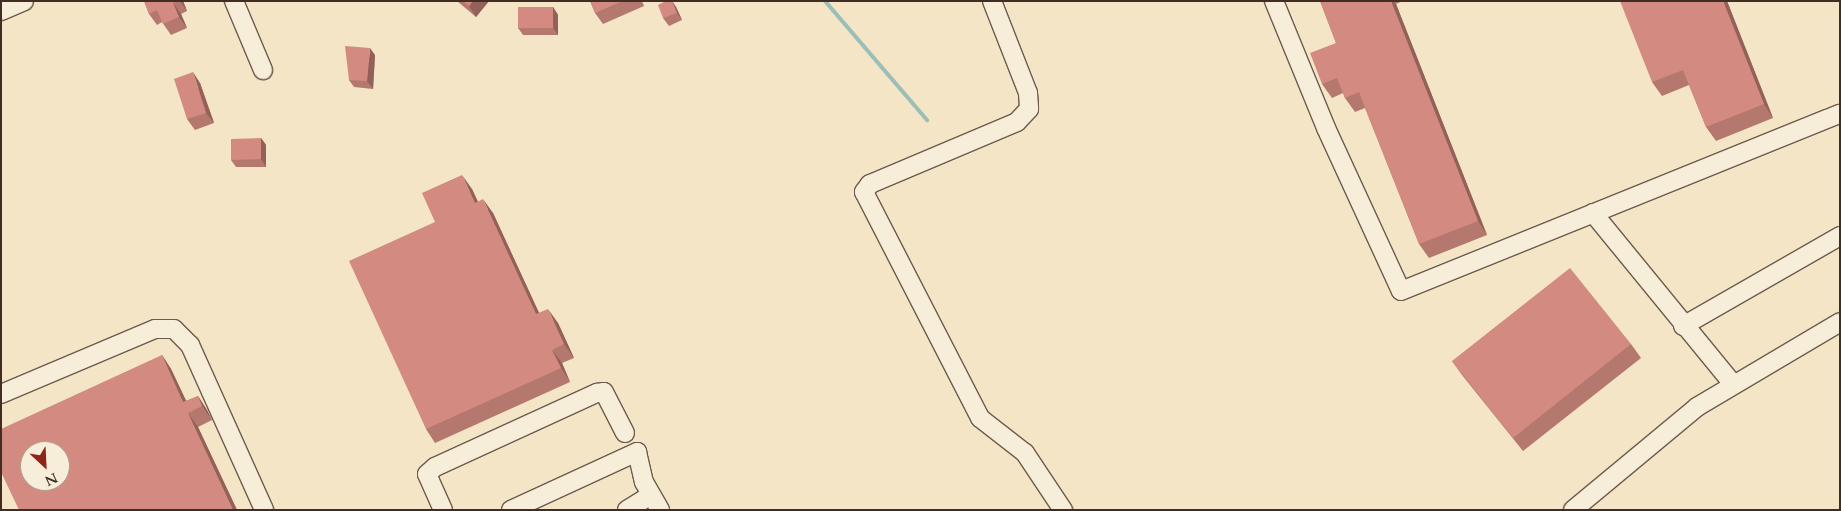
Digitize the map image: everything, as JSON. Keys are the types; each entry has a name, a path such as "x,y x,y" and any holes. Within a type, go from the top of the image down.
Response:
{"street":[{"path":"1,11 24,1"},
{"path":"234,1 262,70"},
{"path":"992,1 1028,93 1029,109 1017,122 870,184 864,192 980,418 1025,453 1064,510"},
{"path":"1274,1 1338,156 1402,291 1840,114"},
{"path":"1593,213 1683,326 1733,384"},
{"path":"1683,326 1840,236"},
{"path":"1573,510 1697,408 1733,384 1840,322"},
{"path":"1,394 155,329 174,329 190,345 264,510"},
{"path":"443,510 427,474 435,467 597,393 604,392 625,433"},
{"path":"510,510 637,452 656,502 627,510"}],"building":[{"path":"144,1 177,1 173,3 179,17 163,24 157,10 149,14"},
{"path":"463,1 473,1 469,6"},
{"path":"590,1 623,1 595,13"},
{"path":"666,1 672,1 677,13 663,18 658,5"},
{"path":"1320,1 1391,1 1478,221 1419,244 1359,92 1345,98 1337,78 1322,84 1310,53 1336,43"},
{"path":"1620,1 1723,1 1764,104 1706,127 1683,70 1652,82"},
{"path":"518,7 553,7 553,28 518,28"},
{"path":"345,46 370,48 367,81 349,80"},
{"path":"193,72 206,113 187,119 174,79"},
{"path":"261,138 261,159 231,160 231,139"},
{"path":"462,175 475,203 483,199 536,314 548,309 564,344 552,350 561,368 426,429 349,261 435,222 422,193"},
{"path":"1570,268 1631,344 1513,438 1452,361"},
{"path":"162,355 183,402 198,396 202,406 188,413 233,510 19,510 1,472 1,429"}],"waterway":[{"path":"825,1 927,120"}]}
